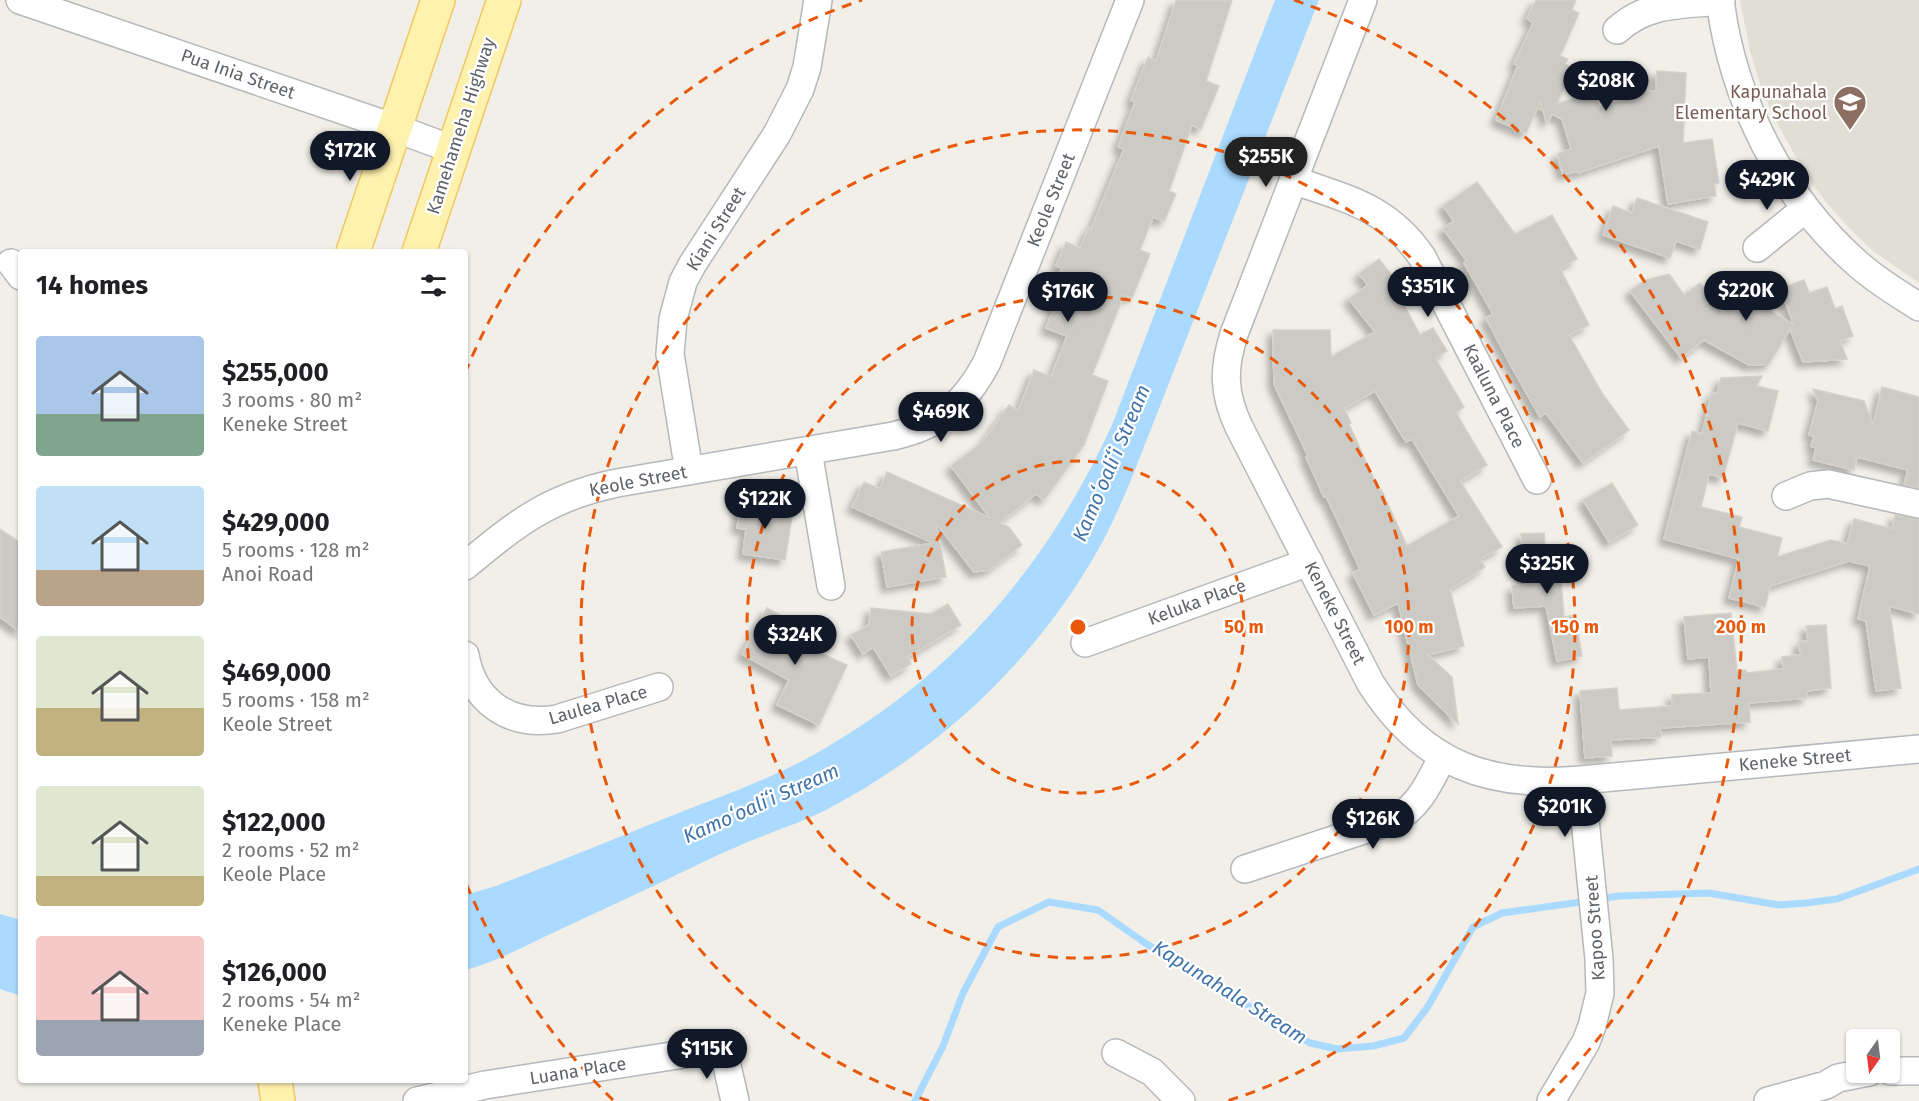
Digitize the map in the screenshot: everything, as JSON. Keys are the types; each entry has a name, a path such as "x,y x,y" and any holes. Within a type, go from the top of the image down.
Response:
{"main road":[{"path":"354,249 438,0"},
{"name":"Kamehameha Highway","path":"420,249 504,0"},
{"path":"255,1083 257,1101"},
{"path":"275,1083 278,1101"}],"street":[{"name":"Pua Inia Street","path":"21,0 453,150"},
{"name":"Kiani Street","path":"688,471 670,354 677,300 692,265 790,112 807,68 818,0"},
{"name":"Keole Street","path":"468,564 520,522 563,499 595,488 893,436 925,426 954,408 978,379 987,362 1130,0"},
{"name":"Keneke Street","path":"1363,0 1234,334 1225,371 1228,400 1239,427 1371,684 1383,702 1413,735 1443,756 1467,769 1507,780 1548,783 1919,748"},
{"path":"1617,30 1627,21 1651,9 1720,0 1731,56 1754,123 1770,155 1805,209 1860,266 1919,307"},
{"name":"Kaaluna Place","path":"1293,180 1374,210 1412,243 1426,264 1537,480"},
{"path":"1757,248 1805,209"},
{"path":"808,451 831,586"},
{"path":"1786,496 1810,486 1828,484 1919,504"},
{"name":"Keluka Place","path":"1085,643 1309,562"},
{"name":"Laulea Place","path":"468,665 472,679 488,701 506,713 527,721 543,722 557,719 658,687"},
{"path":"1245,869 1394,820 1418,800 1443,756"},
{"name":"Kapoo Street","path":"1551,1101 1586,1042 1597,1010 1601,976 1581,780"},
{"name":"Luana Place","path":"417,1101 485,1085 723,1048 735,1101"},
{"path":"1116,1053 1152,1072 1181,1101"},
{"path":"1900,1071 1919,1071"},
{"path":"1768,1101 1826,1085 1846,1076"}],"shaded area":[{"name":"Kapunahala Elementary School","path":"1740,0 1919,0 1919,283 1873,251 1826,202 1806,175 1773,116 1760,84 1750,51"}],"water":[{"name":"Kamoʻoaliʻi Stream","path":"1275,0 1319,0 1122,501 1091,562 1066,601 1038,638 976,704 905,762 866,787 826,810 745,843 506,955 468,969 468,894 496,886 776,774 858,728 905,694 988,618 1023,574 1056,528 1112,425"},
{"path":"0,914 18,919 18,995 0,989"}],"building":[{"path":"1176,0 1232,0 1206,81 1219,86 1201,129 1192,125 1169,191 1176,194 1164,221 1153,217 1140,250 1150,254 1132,298 1124,295 1092,375 1108,381 1084,445 1044,500 1036,494 999,523 1009,527 1022,545 989,570 974,572 936,523 946,577 887,587 881,552 933,543 852,507 864,482 880,489 887,472 990,518 951,466 983,442 1009,405 1018,411 1034,370 1051,377 1067,336 1046,328 1059,296 1051,293 1062,268 1056,266 1066,242 1080,248 1089,228 1091,229 1124,149 1118,147 1135,102 1131,100 1148,57 1156,61"},
{"path":"1536,0 1576,0 1572,10 1579,13 1560,56 1568,59 1565,64 1573,68 1557,104 1594,92 1599,107 1649,91 1656,91 1657,71 1686,73 1683,143 1712,139 1719,183 1714,184 1716,196 1668,204 1659,146 1578,173 1578,171 1563,175 1557,154 1571,149 1562,119 1552,114 1547,124 1543,110 1539,109 1542,108 1540,102 1526,133 1496,120 1518,65 1514,64 1533,23 1527,18"},
{"path":"1477,182 1515,234 1552,215 1577,259 1560,268 1589,325 1569,335 1602,393 1629,430 1583,463 1546,413 1540,417 1486,318 1493,314 1464,263 1467,261 1443,229 1454,221 1443,206"},
{"path":"1637,198 1708,222 1700,249 1676,241 1670,258 1603,235 1613,206 1632,213"},
{"path":"1379,259 1402,288 1397,291 1420,335 1433,328 1447,351 1435,358 1464,407 1456,413 1487,465 1460,481 1502,547 1480,559 1485,567 1450,589 1464,646 1428,655 1452,677 1458,724 1418,685 1398,603 1374,615 1353,573 1360,569 1326,496 1324,497 1306,457 1308,456 1274,384 1273,330 1330,330 1331,357 1375,332 1349,299 1368,285 1359,274","holes":["1375,391 1406,442 1412,439 1459,516 1407,546 1381,489 1379,490 1344,408"]},
{"path":"1669,274 1684,295 1700,283 1724,314 1737,291 1794,325 1780,289 1804,280 1809,293 1827,287 1835,309 1842,306 1853,336 1840,341 1847,359 1803,362 1790,329 1769,364 1749,365 1704,340 1681,358 1630,291 1646,280"},
{"path":"1762,376 1757,386 1778,391 1768,431 1738,423 1723,478 1709,474 1701,507 1742,517 1739,527 1782,538 1777,557 1831,540 1847,544 1854,519 1892,529 1895,515 1919,519 1919,614 1889,606 1901,688 1876,691 1866,621 1858,619 1870,566 1849,561 1770,586 1765,607 1729,598 1739,559 1664,539 1692,431 1702,434 1712,393 1717,394 1721,378"},
{"path":"1882,387 1919,397 1919,488 1904,485 1908,470 1857,457 1854,470 1813,460 1816,448 1811,446 1814,436 1809,435 1818,401 1813,389 1864,401 1873,425"},
{"path":"1612,483 1638,525 1609,542 1583,500"},
{"path":"741,502 793,510 785,560 743,554 746,529 737,528"},
{"path":"0,529 18,541 18,630 0,617"},
{"path":"1544,533 1546,558 1559,557 1564,617 1575,615 1582,656 1557,661 1546,606 1514,608 1512,586 1525,585 1521,534"},
{"path":"948,604 961,625 907,657 911,664 891,676 873,647 863,654 851,635 869,625 871,608 931,614"},
{"path":"767,608 804,628 796,642 847,665 819,725 777,705 789,680 742,654"},
{"path":"1731,613 1737,671 1746,670 1747,673 1783,669 1782,657 1800,655 1799,642 1808,641 1806,626 1826,625 1831,688 1807,691 1807,698 1749,703 1750,722 1660,728 1661,737 1611,740 1612,756 1585,758 1580,691 1617,688 1619,710 1672,706 1672,695 1711,693 1709,657 1688,659 1684,617"}],"waterway":[{"name":"Kapunahala Stream","path":"1598,899 1619,896 1709,893 1779,905 1806,903 1837,899 1919,869"},
{"name":"Kapunahala Stream","path":"915,1101 943,1046 963,993 998,927 1049,902 1098,910 1145,943 1310,1043 1337,1049 1373,1046 1404,1038 1427,1008 1473,927 1502,913 1588,901"}],"place":[{"name":"Kapunahala Elementary School","path":"1850,131"}]}
